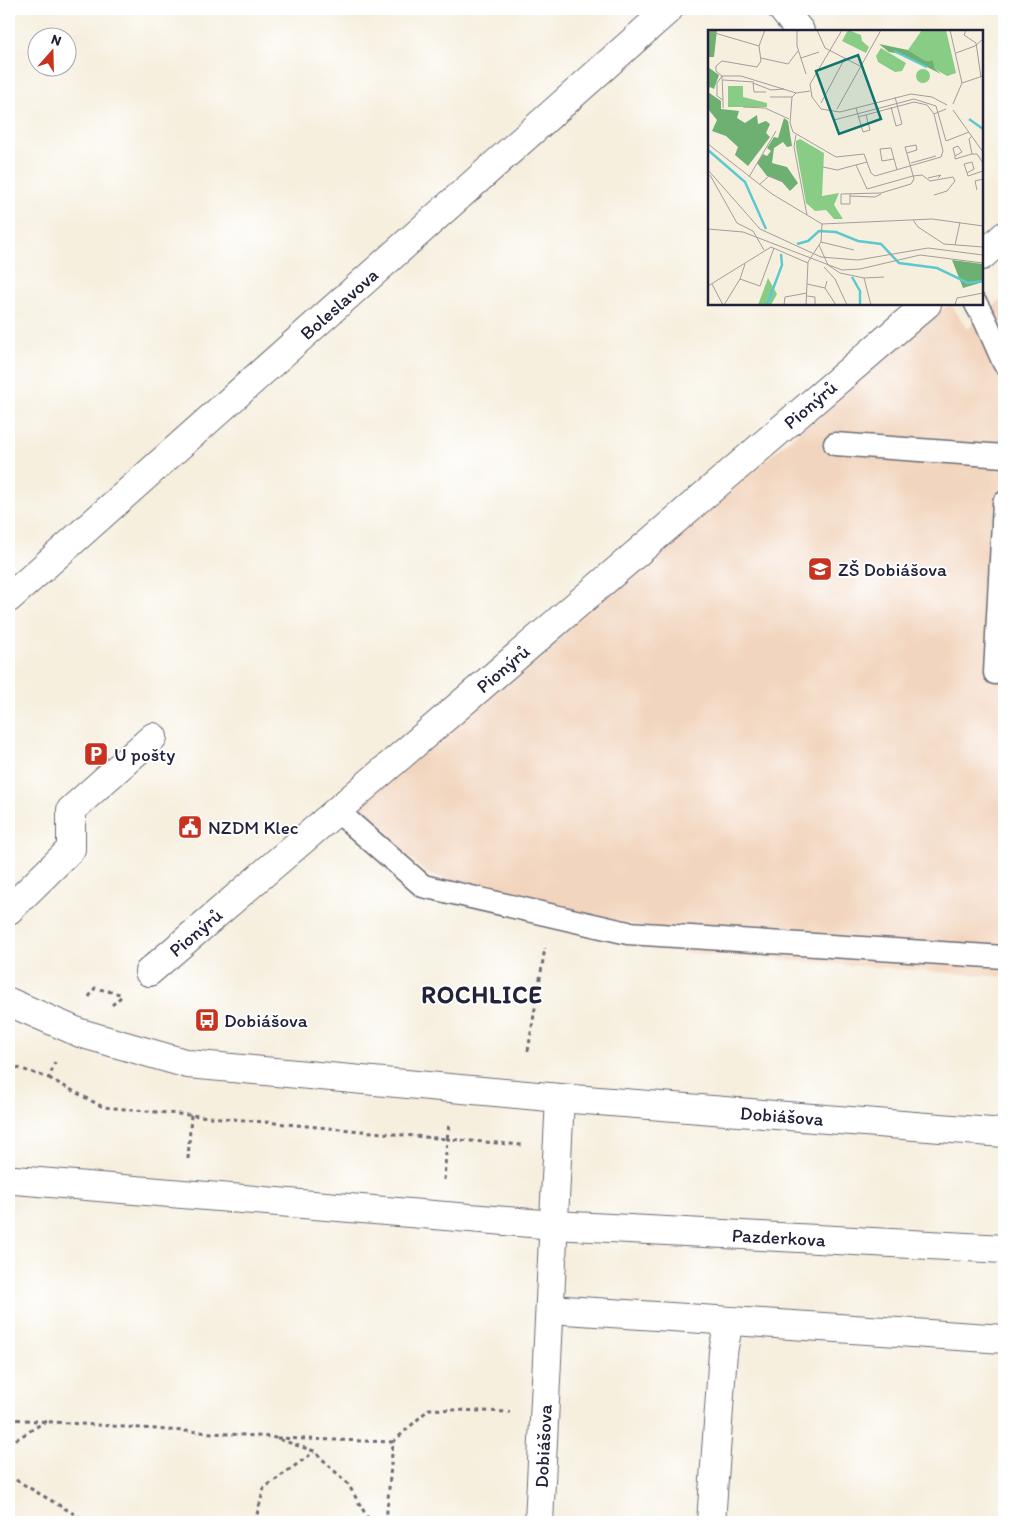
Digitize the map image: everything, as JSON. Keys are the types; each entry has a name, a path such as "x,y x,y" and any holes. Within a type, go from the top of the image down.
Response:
{"street":[{"name":"Boleslavova","path":"9,598 669,9"},
{"path":"782,9 799,30"},
{"name":"Pionýrů","path":"149,972 926,305"},
{"path":"9,910 71,849 70,810 153,737"},
{"name":"Dobiášova","path":"9,1002 74,1030 188,1064 560,1098 1004,1133"},
{"name":"Dobiášova","path":"539,1522 560,1098"},
{"name":"Pazderkova","path":"15,1180 554,1225 1004,1249"},
{"path":"550,1309 1004,1339"},
{"path":"711,1522 728,1321"}],"lane":[{"path":"977,305 1004,363"},
{"path":"835,444 1004,456"},
{"path":"995,673 1004,503"},
{"path":"336,810 423,886 628,933 1004,957"}],"path":[{"path":"528,1051 551,916"},
{"path":"49,1078 74,1030 149,972"},
{"path":"9,1065 49,1078 103,1107 447,1139 558,1147"},
{"path":"447,1139 452,1088"},
{"path":"186,1194 191,1115"},
{"path":"386,1522 393,1442 429,1409 545,1413"},
{"path":"9,1419 272,1438 393,1442"},
{"path":"9,1444 46,1421"},
{"path":"272,1438 314,1452 348,1484 370,1522"},
{"path":"255,1522 264,1488 314,1452"},
{"path":"9,1476 88,1522"}],"shaded area":[{"name":"ZŠ Dobiášova","path":"1004,297 1004,977 686,953 638,926 428,874 354,810 948,305 952,305 967,329"}],"place":[{"name":"ZŠ Dobiášova","path":"820,569"},
{"name":"U pošty","path":"96,754"},
{"name":"NZDM Klec","path":"190,827"},
{"name":"Dobiášova","path":"207,1020"}],"district":[{"name":"ROCHLICE","path":"482,994"}]}
